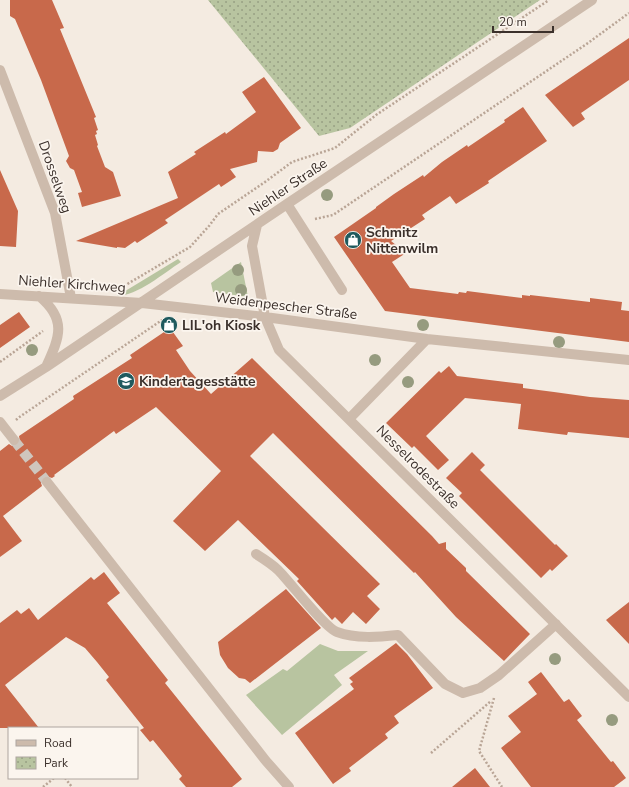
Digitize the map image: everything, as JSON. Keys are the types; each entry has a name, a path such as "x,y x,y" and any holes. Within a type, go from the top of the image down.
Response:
{"street":[{"name":"Niehler Straße","path":"0,396 142,303 592,0"},
{"name":"Drosselweg","path":"0,70 55,213 71,298"},
{"path":"287,204 342,290"},
{"name":"Nesselrodestraße","path":"257,225 252,246 265,317 279,350 629,697"},
{"name":"Niehler Kirchweg","path":"0,294 142,303"},
{"path":"40,296 48,304 58,321 57,342 46,367"},
{"name":"Weidenpescher Straße","path":"142,303 265,317 427,339 629,360"},
{"path":"349,419 427,339"},
{"path":"0,422 14,440"},
{"path":"47,482 266,761 289,787"},
{"path":"256,554 277,569 324,622 335,632 350,636 398,636 445,684 463,693 480,688 500,675 556,624"}],"path":[{"path":"100,300 190,247 218,214 292,162 335,148 376,115 549,0"},
{"path":"296,217 315,219 333,215 582,47 629,13"},
{"path":"6,430 14,424 18,418 171,314 177,307"},
{"path":"0,362 58,321"},
{"path":"494,698 479,751 502,787"},
{"path":"43,787 53,779"},
{"path":"66,779 72,787"}],"green space":[{"path":"208,0 540,0 350,128 319,136"},
{"path":"178,259 181,262 142,288 125,295 117,296"},
{"path":"241,262 248,297 213,292 211,283"},
{"path":"320,644 338,651 368,651 334,675 342,685 282,735 246,695 283,669 287,671"}],"building":[{"path":"10,0 52,0 64,28 60,29 96,117 94,118 98,130 96,131 97,134 95,135 97,146 105,167 113,172 121,196 82,207 78,193 82,192 74,170 70,168 66,161 69,156 41,80 15,19 10,16"},
{"path":"629,38 629,80 581,113 585,119 573,127 545,95"},
{"path":"264,77 301,128 280,143 278,149 273,152 258,151 257,162 230,169 236,177 221,187 219,184 165,220 168,223 137,243 135,241 125,248 117,248 76,241 178,198 168,172 196,154 194,152 225,132 226,134 256,112 242,92"},
{"path":"523,107 547,141 488,181 489,183 456,204 450,196 422,215 425,219 391,241 406,253 392,262 410,288 458,294 459,292 466,293 467,291 522,298 522,295 530,295 590,302 590,298 622,302 621,310 629,311 629,342 385,311 334,237 394,194 423,175 424,177 442,162 467,145 468,147 505,122 504,120"},
{"path":"0,170 18,211 16,247 0,246"},
{"path":"19,312 30,327 0,348 0,325"},
{"path":"170,328 183,346 176,350 190,371 211,394 252,358 439,544 446,542 446,549 466,568 466,571 530,634 504,661 456,617 415,572 414,573 273,433 250,456 380,584 367,596 380,609 366,624 353,612 342,624 335,617 332,620 297,581 299,579 238,520 205,551 173,521 221,471 156,407 116,434 114,431 52,478 46,476 43,477 41,483 42,486 3,516 22,541 0,557 0,451 9,444 12,446 18,445 20,442 19,436 74,399 73,396 132,358 130,355"},
{"path":"449,366 457,376 523,384 523,388 590,397 629,400 629,438 568,432 567,435 518,429 521,404 465,398 426,436 449,460 438,470 414,446 412,448 386,423 439,371 441,373"},
{"path":"472,452 485,465 480,470 555,545 556,544 568,556 552,571 550,569 541,578 459,496 462,493 446,478"},
{"path":"104,572 120,593 107,603 168,680 165,683 242,779 232,787 186,787 179,779 182,776 153,740 150,742 140,730 144,728 106,680 109,677 97,662 85,648 66,637 5,685 38,727 0,728 0,623 17,610 21,614 29,608 38,620 91,577 94,580"},
{"path":"286,589 321,628 250,683 245,679 239,678 228,668 220,655 218,642"},
{"path":"629,602 629,644 606,620"},
{"path":"396,643 407,654 433,688 394,716 399,723 385,734 388,738 349,768 351,771 333,784 295,733 354,689 350,684 353,682 349,678"},
{"path":"541,672 564,702 569,699 582,716 577,720 626,778 614,787 531,787 501,748 521,732 508,716 537,694 528,682"},
{"path":"475,768 490,787 452,787"}],"tunnel":[{"path":"14,440 47,482"}],"place":[{"name":"Schmitz Nittenwilm","path":"353,240"},
{"name":"LIL'oh Kiosk","path":"169,325"},
{"name":"Kindertagesstätte","path":"126,381"}]}
